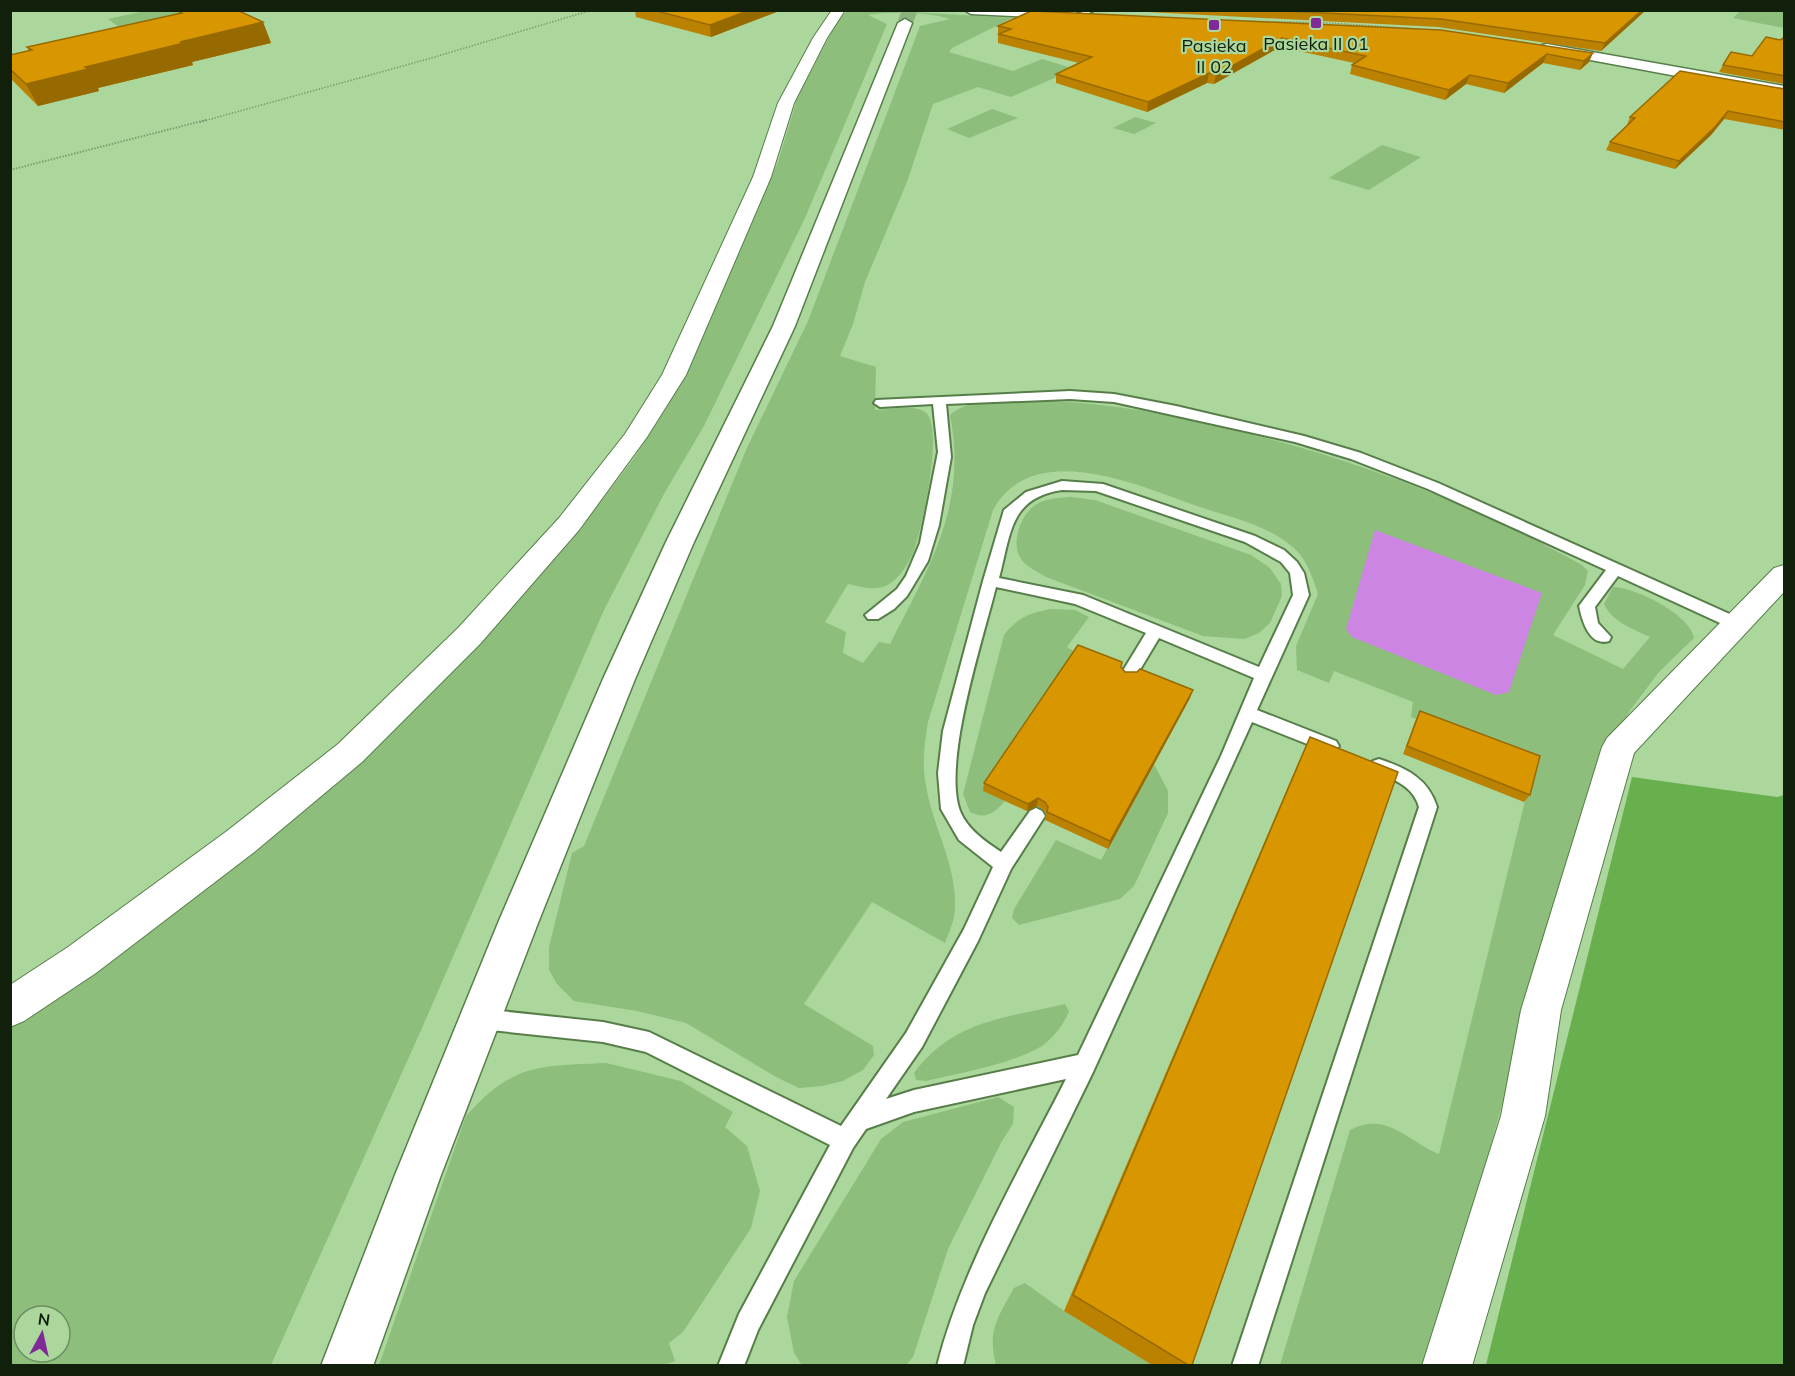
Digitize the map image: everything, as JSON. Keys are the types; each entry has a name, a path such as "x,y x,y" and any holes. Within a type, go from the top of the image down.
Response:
{"main road":[{"path":"971,10 1090,14"},
{"path":"347,1365 418,1175 518,923 661,582 784,326 905,23"},
{"path":"1533,45 1785,91"}],"street":[{"path":"10,1008 82,960 240,842 350,753 470,636 569,524 635,436 674,375 762,177 786,103 819,38 839,10"},
{"path":"1447,1365 1523,1116 1541,1010 1619,747 1785,575"}],"lane":[{"path":"880,403 1070,395 1114,398 1253,428 1356,456 1422,482 1737,624"},
{"path":"873,615 888,607 910,583 926,551 945,448 939,400"},
{"path":"950,1365 960,1325 975,1287 1230,756 1263,675 1301,595 1301,581 1289,560 1275,550 1250,539 1098,487 1075,484 1058,486 1037,490 1021,499 1011,510 990,581 957,710 945,779 951,809 959,827 976,845 1004,864"},
{"path":"1603,637 1591,625 1587,606 1615,569"},
{"path":"990,581 1078,599 1263,675"},
{"path":"1129,674 1156,630"},
{"path":"1245,1365 1428,807 1423,790 1414,782 1248,713"},
{"path":"731,1365 747,1323 845,1140 914,1040 971,935 1004,864 1036,816"},
{"path":"481,1019 603,1032 649,1042 845,1140"},
{"path":"859,1120 914,1101 1084,1064"}],"path":[{"path":"10,170 207,120 428,59 592,10"},
{"path":"1233,21 1330,23 1424,30"}],"green space":[{"path":"145,11 194,11 119,27 108,19"},
{"path":"847,11 895,11 1012,18 952,48 949,52 1013,71 1042,59 1075,69 1011,97 978,87 933,104 907,182 865,282 853,324 840,356 876,367 875,410 915,408 925,412 931,421 933,436 927,499 915,547 901,573 889,584 879,588 848,584 825,622 846,632 843,653 863,663 879,642 890,644 931,561 949,507 954,478 954,448 950,415 964,406 989,402 1085,403 1200,422 1348,462 1444,498 1491,518 1582,565 1588,571 1585,585 1553,635 1623,669 1650,637 1612,616 1604,604 1613,587 1635,592 1661,604 1691,629 1694,638 1659,672 1631,709 1603,756 1539,970 1451,1290 1428,1365 1280,1365 1350,1130 1363,1125 1385,1126 1439,1154 1534,764 1411,717 1413,702 1334,671 1329,683 1297,670 1296,646 1318,594 1310,571 1296,550 1286,541 1262,528 1118,479 1088,473 1060,471 1034,476 1011,488 993,510 928,722 925,746 926,786 954,884 954,917 949,934 945,943 872,902 804,1004 873,1046 874,1055 863,1070 843,1081 799,1088 776,1077 686,1023 637,1011 574,1001 557,984 549,970 549,947 572,853 584,846 746,450 808,321 920,26 950,19 932,15 898,13 868,15 887,24 805,218 704,426 665,492 604,610 422,1028 271,1365 11,1366 11,1021 465,657 572,540 634,458 669,404 692,361 778,162 797,99 838,20"},
{"path":"1740,11 1784,11 1784,28 1733,18"},
{"path":"992,109 1018,118 969,138 947,129"},
{"path":"1135,117 1156,123 1134,134 1113,128"},
{"path":"1382,145 1421,157 1369,190 1329,178"},
{"path":"1071,497 1095,500 1251,555 1270,568 1281,584 1282,596 1270,623 1259,633 1244,639 1203,636 1046,577 1032,569 1025,564 1017,551 1017,537 1021,522 1029,510 1042,501"},
{"path":"1052,609 1075,610 1089,617 1067,647 1077,653 984,791 1005,801 989,814 981,815 970,812 963,794 1004,635 1014,624 1025,617"},
{"path":"1154,764 1168,791 1168,813 1134,886 1120,899 1019,925 1012,918 1014,909 1056,840 1101,860"},
{"path":"1632,777 1777,797 1784,795 1784,1365 1486,1365"},
{"path":"1065,1004 1069,1011 1058,1031 1038,1048 1025,1055 926,1081 916,1080 914,1073 929,1055 963,1032 1002,1018"},
{"path":"606,1063 681,1081 733,1112 725,1127 747,1146 760,1191 751,1228 683,1332 669,1343 675,1361 661,1366 379,1365 466,1116 498,1086 529,1071 563,1065"},
{"path":"998,1097 1014,1107 1013,1124 1002,1141 948,1249 913,1357 906,1365 802,1365 794,1353 787,1317 794,1281 881,1139 903,1122"},
{"path":"1025,1283 1064,1311 1152,1365 996,1365 993,1343 996,1325 1014,1288"}],"shaded area":[{"path":"1375,530 1542,593 1509,692 1496,695 1352,637 1346,629"}],"building":[{"path":"179,10 237,10 263,22 26,84 10,69 10,55 32,50 27,47 182,13"},
{"path":"653,10 750,10 710,25"},
{"path":"1265,10 1642,10 1605,43 1441,19"},
{"path":"1031,11 1441,30 1593,53 1584,61 1547,54 1508,83 1470,75 1449,90 1352,65 1366,56 1282,38 1216,75 1209,73 1148,102 1056,74 1092,57 999,34 1011,29 998,26"},
{"path":"1766,37 1780,40 1785,37 1785,76 1723,65 1731,52 1752,56"},
{"path":"1680,71 1785,89 1785,122 1728,111 1715,127 1679,161 1610,142 1635,118 1630,117"},
{"path":"1078,645 1122,662 1121,667 1125,672 1137,672 1140,669 1193,690 1110,841 1047,812 1048,807 1045,802 1038,798 1028,804 984,783"},
{"path":"1420,711 1540,756 1530,795 1407,746"},
{"path":"1310,737 1398,772 1192,1365 1188,1365 1073,1295"}],"tunnel":[{"path":"905,23 910,10"}],"place":[{"name":"Pasieka II 01","path":"1316,23"},
{"name":"Pasieka II 02","path":"1214,25"}]}
